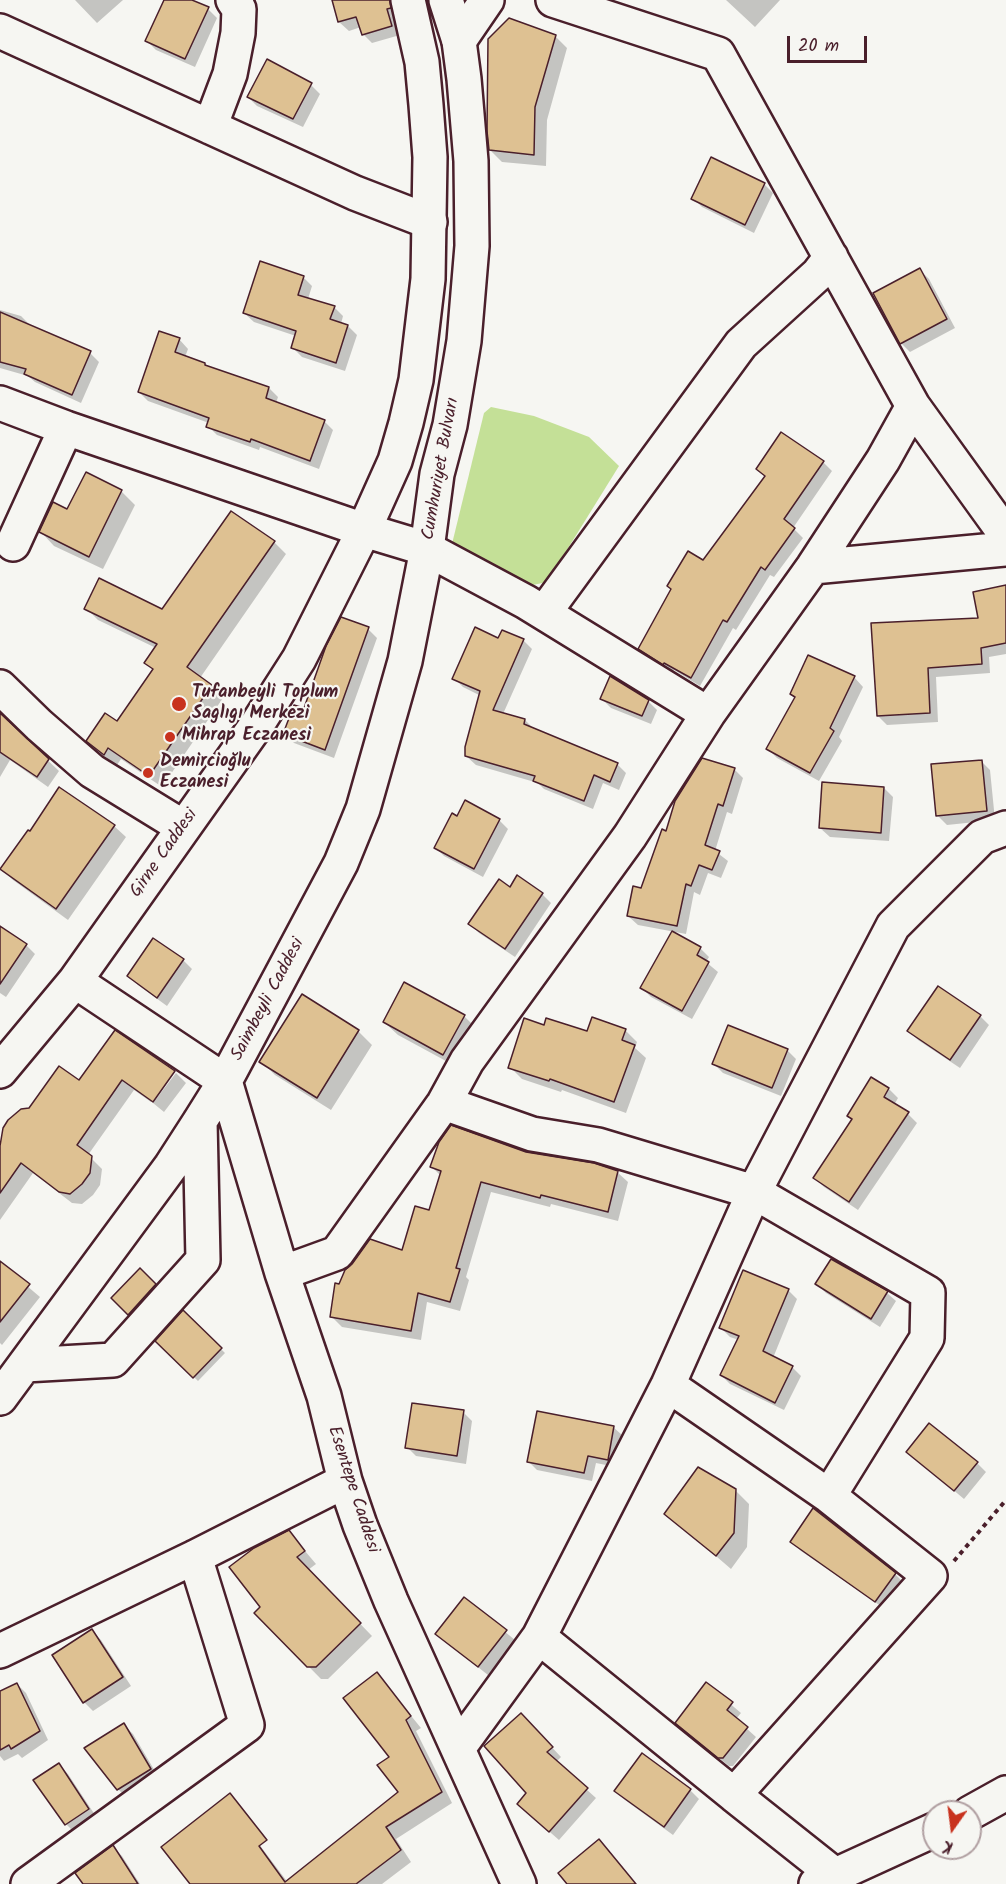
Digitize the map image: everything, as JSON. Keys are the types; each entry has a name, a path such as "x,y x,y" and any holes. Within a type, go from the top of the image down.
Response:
{"street":[{"path":"210,127 230,74 236,44 239,9 233,0"},
{"path":"364,530 395,461 411,401 416,380 428,279 430,157 422,62 408,0"},
{"name":"Cumhuriyet Bulvarı","path":"0,403 66,428 364,530 427,549 437,474 450,425 462,353 472,246 471,161 464,79 459,41 446,0"},
{"path":"422,62 459,41 487,0"},
{"path":"553,0 718,54 913,406 1006,535"},
{"path":"0,31 355,193 430,222"},
{"path":"544,613 741,344 818,274 831,257"},
{"path":"282,1273 337,1253 444,1103 466,1061 630,836 708,714 813,567 883,460 913,406"},
{"path":"13,544 66,428"},
{"name":"Girne Caddesi","path":"0,1071 75,981 258,723 299,659 364,530"},
{"path":"427,549 544,613 708,714"},
{"name":"Saimbeyli Caddesi","path":"0,1398 171,1166 200,1121 225,1081 341,863 363,809 405,661 427,549"},
{"path":"813,567 1006,549"},
{"path":"0,687 92,771 183,827"},
{"path":"459,1747 538,1637 668,1385 754,1192 893,926 982,837 1006,828"},
{"path":"75,981 225,1081"},
{"name":"Esentepe Caddesi","path":"225,1081 282,1273 324,1396 345,1481 360,1525 519,1884"},
{"path":"444,1103 532,1134 598,1145 754,1192 928,1293 927,1338 829,1496"},
{"path":"25,1365 113,1360 203,1260 200,1121"},
{"path":"668,1385 829,1496 930,1576 734,1795"},
{"path":"0,1650 195,1557 345,1481"},
{"path":"28,1884 247,1725 195,1557"},
{"path":"538,1637 734,1795 830,1881 922,1836"}],"path":[{"path":"930,1576 952,1563 1006,1500"}],"green space":[{"path":"491,407 534,416 589,437 619,466 547,582 528,586 451,548 484,413"}],"building":[{"path":"164,0 192,0 209,7 185,59 145,41"},
{"path":"332,0 390,0 391,8 387,9 392,26 362,35 356,17 338,22"},
{"path":"509,18 556,35 535,107 534,155 489,150 487,131 488,39"},
{"path":"267,59 312,83 293,119 247,97"},
{"path":"711,157 765,183 745,225 691,199"},
{"path":"260,261 304,276 298,295 335,306 330,319 348,325 336,363 291,348 296,331 243,313"},
{"path":"920,268 947,319 900,344 873,293"},
{"path":"0,312 91,351 72,395 24,374 26,369 0,362"},
{"path":"159,331 180,338 175,352 269,387 266,398 325,420 310,461 251,439 250,442 206,427 209,418 138,392"},
{"path":"781,432 824,461 784,519 795,528 765,570 761,567 727,622 723,620 691,678 664,663 663,665 638,649 671,589 667,586 688,551 703,560 765,476 756,469"},
{"path":"86,472 122,490 89,557 39,532 53,502 67,509"},
{"path":"231,511 275,541 187,667 212,685 149,776 108,748 104,755 86,741 105,713 117,721 153,669 144,663 157,644 84,609 99,578 162,609"},
{"path":"1006,585 1006,643 981,648 982,664 928,668 930,713 877,716 871,623 978,618 973,592"},
{"path":"341,617 369,627 325,750 283,734 294,705 304,708 326,646"},
{"path":"475,627 498,638 502,630 524,639 493,710 525,719 524,724 618,763 610,782 594,775 584,801 533,781 535,776 465,756 465,747 480,691 452,679"},
{"path":"808,655 855,676 830,728 834,731 810,773 766,749 795,697 790,694"},
{"path":"610,676 649,700 642,716 600,699"},
{"path":"0,713 49,759 37,777 0,752"},
{"path":"702,758 735,768 723,806 718,804 705,845 720,851 712,870 699,865 691,886 686,884 677,926 627,916 633,886 641,888 662,829 666,831 675,801"},
{"path":"982,760 987,811 936,816 931,764"},
{"path":"822,782 884,787 881,833 819,828"},
{"path":"59,787 115,825 56,909 0,869 28,830 30,831"},
{"path":"465,800 500,819 474,869 434,848 452,813 457,816"},
{"path":"517,875 543,893 505,949 468,924 499,879 510,887"},
{"path":"0,926 27,944 0,984"},
{"path":"672,931 701,947 697,955 709,962 682,1011 640,988"},
{"path":"153,938 184,959 157,998 127,976"},
{"path":"404,982 465,1015 443,1055 383,1022"},
{"path":"938,986 981,1015 950,1060 907,1031"},
{"path":"302,994 359,1030 317,1098 259,1062"},
{"path":"592,1017 626,1029 622,1040 635,1045 614,1102 550,1079 549,1081 508,1068 524,1018 544,1025 546,1018 587,1031"},
{"path":"728,1025 788,1049 772,1088 712,1064"},
{"path":"115,1030 175,1071 153,1102 122,1080 77,1145 92,1156 90,1173 70,1194 59,1192 21,1163 0,1193 0,1146 3,1128 8,1120 21,1109 29,1108 59,1066 79,1080"},
{"path":"871,1077 889,1088 884,1097 909,1112 849,1202 813,1178 852,1119 847,1116"},
{"path":"451,1125 526,1152 594,1163 618,1171 608,1212 541,1195 540,1198 481,1182 456,1268 460,1269 450,1302 418,1293 411,1331 330,1317 335,1283 339,1284 345,1270 370,1239 402,1250 415,1206 429,1210 441,1171 430,1167 439,1142"},
{"path":"831,1259 888,1291 871,1319 815,1284"},
{"path":"0,1261 30,1284 0,1322"},
{"path":"140,1268 156,1284 128,1315 111,1298"},
{"path":"743,1270 789,1289 763,1351 793,1366 775,1403 720,1375 739,1336 719,1328"},
{"path":"183,1310 222,1348 193,1378 155,1341"},
{"path":"412,1403 464,1410 457,1456 405,1448"},
{"path":"537,1411 614,1426 608,1460 588,1456 584,1473 527,1462"},
{"path":"929,1423 978,1462 954,1491 906,1452"},
{"path":"698,1467 736,1489 734,1533 716,1556 664,1514"},
{"path":"813,1508 896,1573 875,1602 790,1542"},
{"path":"289,1530 305,1551 297,1557 361,1623 316,1667 307,1667 254,1613 260,1607 229,1567 254,1548"},
{"path":"464,1597 507,1630 478,1667 435,1634"},
{"path":"92,1629 123,1677 83,1703 52,1655"},
{"path":"377,1672 411,1716 406,1720 442,1792 386,1827 401,1850 356,1884 190,1884 161,1847 230,1793 267,1840 259,1846 285,1882 398,1792 377,1765 389,1757 343,1698"},
{"path":"706,1682 733,1702 727,1710 748,1727 723,1758 718,1758 675,1723"},
{"path":"17,1683 40,1731 11,1749 9,1745 0,1750 0,1691"},
{"path":"521,1713 553,1747 547,1752 588,1788 549,1832 517,1804 526,1793 484,1746"},
{"path":"124,1723 151,1769 117,1790 84,1748"},
{"path":"642,1753 691,1789 664,1827 614,1791"},
{"path":"59,1763 89,1809 65,1825 33,1780"},
{"path":"599,1839 636,1884 567,1884 558,1873"},
{"path":"113,1845 138,1884 83,1884 75,1873"}],"place":[{"name":"Tufanbeyli Toplum Saglıgı Merkezi","path":"179,704"},
{"name":"Mihrap Eczanesi","path":"170,737"},
{"name":"Demircioğlu Eczanesi","path":"148,773"}]}
